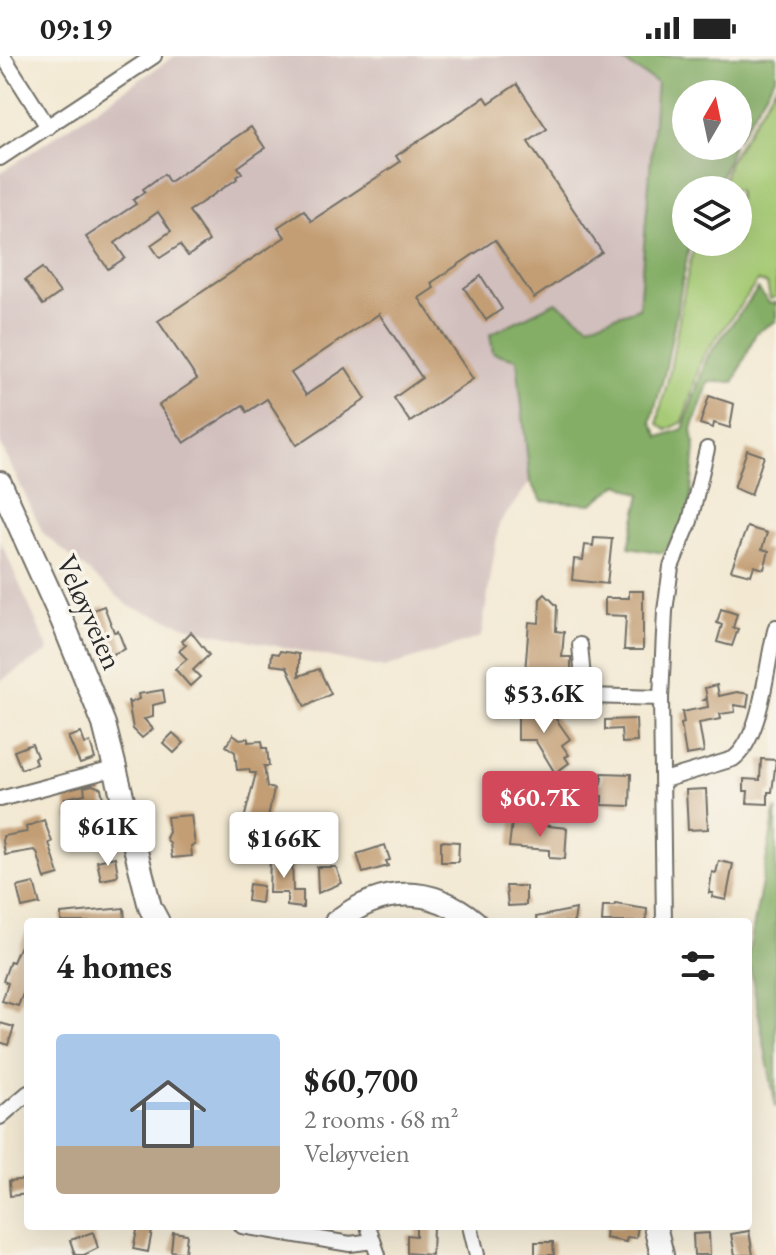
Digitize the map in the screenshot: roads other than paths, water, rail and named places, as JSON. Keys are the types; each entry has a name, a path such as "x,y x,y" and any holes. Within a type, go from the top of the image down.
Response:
{"main road":[{"name":"Veløyveien","path":"0,483 93,695 117,768 142,877 155,918"},
{"path":"341,918 362,903 396,895 432,899 469,918"},
{"path":"656,1230 662,1255"}],"street":[{"path":"3,56 48,127"},
{"path":"0,158 154,56"},
{"path":"664,918 661,698 665,611 671,567 690,521 707,449"},
{"path":"664,780 733,759 742,752 757,714 776,627"},
{"path":"580,645 587,696 661,698"},
{"path":"0,799 117,768"},
{"path":"0,1117 24,1096"},
{"path":"266,1230 376,1248"},
{"path":"471,1230 477,1255"}]}
